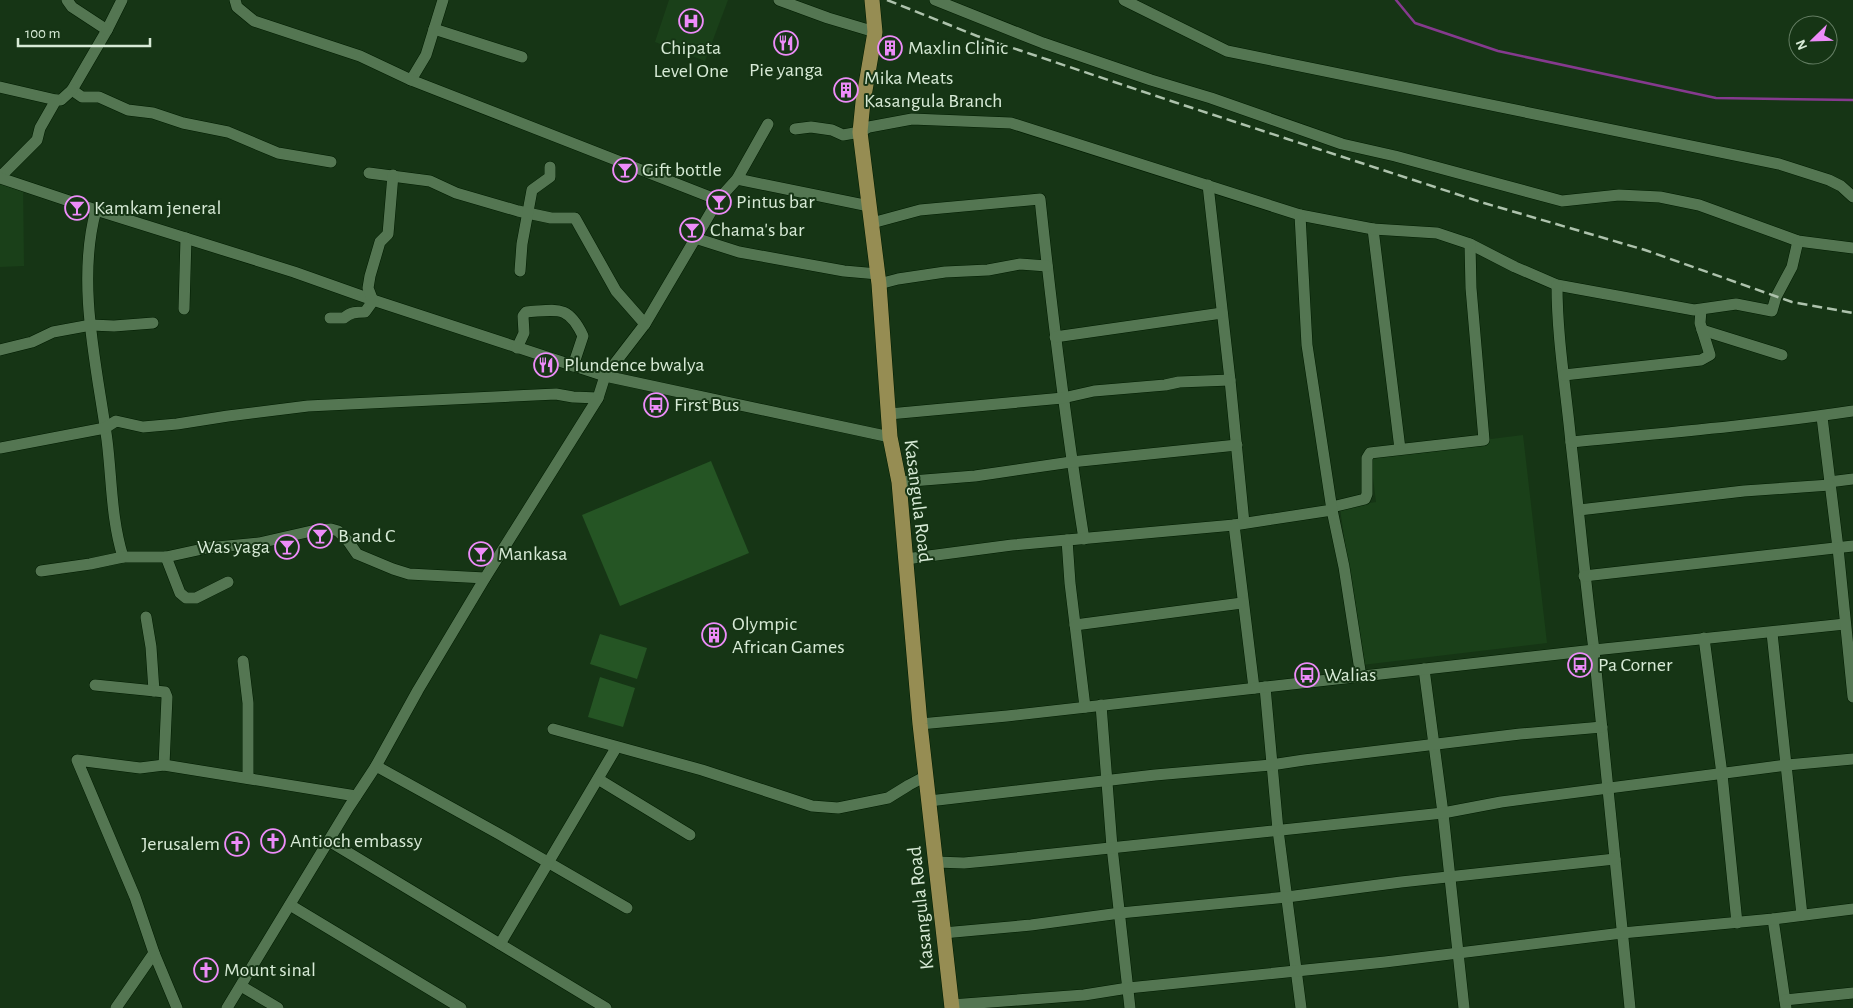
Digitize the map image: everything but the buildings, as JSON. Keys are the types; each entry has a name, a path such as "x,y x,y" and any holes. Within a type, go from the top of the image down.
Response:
{"main road":[{"name":"Kasangula Road","path":"872,0 876,32 863,102 860,132 879,279 890,438 899,482 920,724 952,1007"}],"street":[{"path":"67,0 72,6 107,30"},
{"path":"0,87 60,100 72,90 122,0"},
{"path":"235,0 237,7 254,21 360,56 412,80 718,200"},
{"path":"412,80 426,55 443,0"},
{"path":"779,0 828,18 876,32"},
{"path":"935,0 1043,43 1151,80 1211,98 1342,144 1395,156 1562,201 1612,196 1639,195 1660,197 1699,205 1798,241 1853,248"},
{"path":"1124,0 1227,51 1779,164 1830,180 1841,186 1853,197"},
{"path":"434,30 522,56"},
{"path":"72,90 82,97 98,97 128,110 153,113 182,123 228,132 278,153 331,162"},
{"path":"56,100 40,128 37,140 0,178 294,272 373,300 605,376 890,438"},
{"path":"795,129 811,127 832,130 844,135 860,132 869,127 912,119 1011,123 1300,215 1374,229 1437,233 1470,244 1515,267 1557,285 1701,310 1736,304 1772,311 1776,297 1792,267 1798,241"},
{"path":"227,1008 376,766 418,690 485,578 598,398 605,376 645,324 718,200 737,179 768,124"},
{"path":"520,271 522,244 532,190 550,177 550,167"},
{"path":"369,173 430,181 456,193 518,212 551,218 574,218 616,291 645,324"},
{"path":"373,300 368,288 380,242 388,234 393,175"},
{"path":"737,179 869,206"},
{"path":"1208,185 1237,445 1242,602 1259,688 1271,766 1301,1008"},
{"path":"872,223 920,210 1040,199 1071,462 1084,539"},
{"path":"96,210 91,227 87,261 91,325 105,428 112,507 122,557"},
{"path":"1300,215 1307,344 1360,677"},
{"path":"1374,229 1400,448"},
{"path":"184,309 186,238"},
{"path":"695,238 739,252 879,279 898,279 945,272 988,270 1020,264 1048,266"},
{"path":"906,559 1012,545 1239,524 1332,509 1365,499 1368,494 1368,455 1400,448 1484,440 1471,288 1470,244"},
{"path":"1557,285 1559,350 1564,375 1579,510 1584,576 1594,650 1630,1008"},
{"path":"330,318 344,318 348,314 365,312 373,300"},
{"path":"1564,375 1701,360 1710,355 1700,323 1701,310"},
{"path":"517,348 524,333 523,316 526,312 562,311 568,314 583,336 573,366"},
{"path":"1055,337 1222,313"},
{"path":"0,350 32,342 53,332 91,325 114,326 152,322"},
{"path":"1702,330 1782,355"},
{"path":"889,414 1064,398 1094,391 1165,385 1179,382 1230,380"},
{"path":"0,448 105,428 116,421 143,427 328,404 556,394 598,398"},
{"path":"1571,442 1822,417 1853,411"},
{"path":"1822,417 1848,621 1853,697"},
{"path":"899,482 975,476 1071,462 1237,445"},
{"path":"1579,510 1853,479"},
{"path":"41,571 122,557 166,557 207,548 259,543 316,530 331,529 338,531 357,554 393,569 409,574 485,578"},
{"path":"1067,540 1085,707"},
{"path":"1584,576 1853,546"},
{"path":"166,557 180,593 186,598 196,598 228,582"},
{"path":"1075,625 1242,602"},
{"path":"146,617 151,647 154,691"},
{"path":"920,724 1704,638 1772,633 1848,621"},
{"path":"1772,633 1802,915"},
{"path":"1704,638 1722,774 1737,922"},
{"path":"243,661 248,703 248,778"},
{"path":"1424,669 1443,813 1464,1008"},
{"path":"95,686 165,692 167,697 164,765"},
{"path":"1101,705 1112,847 1130,1008"},
{"path":"929,801 1107,780 1271,766 1304,760 1434,744 1602,727"},
{"path":"553,729 616,748 702,770 812,806 838,808 888,798 908,784 926,776"},
{"path":"500,944 616,748"},
{"path":"936,862 980,861 1303,826 1443,813 1501,802 1787,765 1853,759"},
{"path":"177,1008 154,953 135,897 77,760 140,768 164,765 356,796"},
{"path":"376,766 627,908"},
{"path":"598,779 690,835"},
{"path":"329,841 606,1008"},
{"path":"943,933 1031,925 1120,912 1287,897 1615,858"},
{"path":"290,905 461,1008"},
{"path":"952,1007 1297,971 1622,933 1773,919 1853,908"},
{"path":"1773,919 1786,1004 1853,993"},
{"path":"116,1008 154,953"},
{"path":"241,986 278,1008"}],"shaded area":[{"name":"Chipata Level One","path":"669,0 728,0 705,61 655,42"},
{"path":"0,175 23,182 24,266 0,267"},
{"path":"1523,435 1547,643 1362,665 1340,508 1376,502 1370,454"},
{"path":"711,461 749,553 620,606 582,515"},
{"path":"600,634 647,648 637,679 590,664"},
{"path":"600,677 635,688 623,727 588,717"}],"waterway":[{"path":"1396,0 1415,23 1498,51 1716,98 1853,100"}],"railway":[{"path":"887,0 977,36 1484,203 1645,250 1792,302 1853,313"}],"place":[{"name":"Chipata Level One","path":"691,21"},
{"name":"Pie yanga","path":"786,43"},
{"name":"Maxlin Clinic","path":"890,48"},
{"name":"Mika Meats Kasangula Branch","path":"846,90"},
{"name":"Gift bottle","path":"625,170"},
{"name":"Pintus bar","path":"719,202"},
{"name":"Kamkam jeneral","path":"77,208"},
{"name":"Chama's bar","path":"692,230"},
{"name":"Plundence bwalya","path":"546,365"},
{"name":"First Bus","path":"656,405"},
{"name":"B and C","path":"320,536"},
{"name":"Was yaga","path":"287,547"},
{"name":"Mankasa","path":"481,554"},
{"name":"Olympic African Games","path":"714,635"},
{"name":"Pa Corner","path":"1580,665"},
{"name":"Walias","path":"1307,675"},
{"name":"Antioch embassy","path":"273,841"},
{"name":"Jerusalem","path":"237,844"},
{"name":"Mount sinal","path":"206,970"}]}
